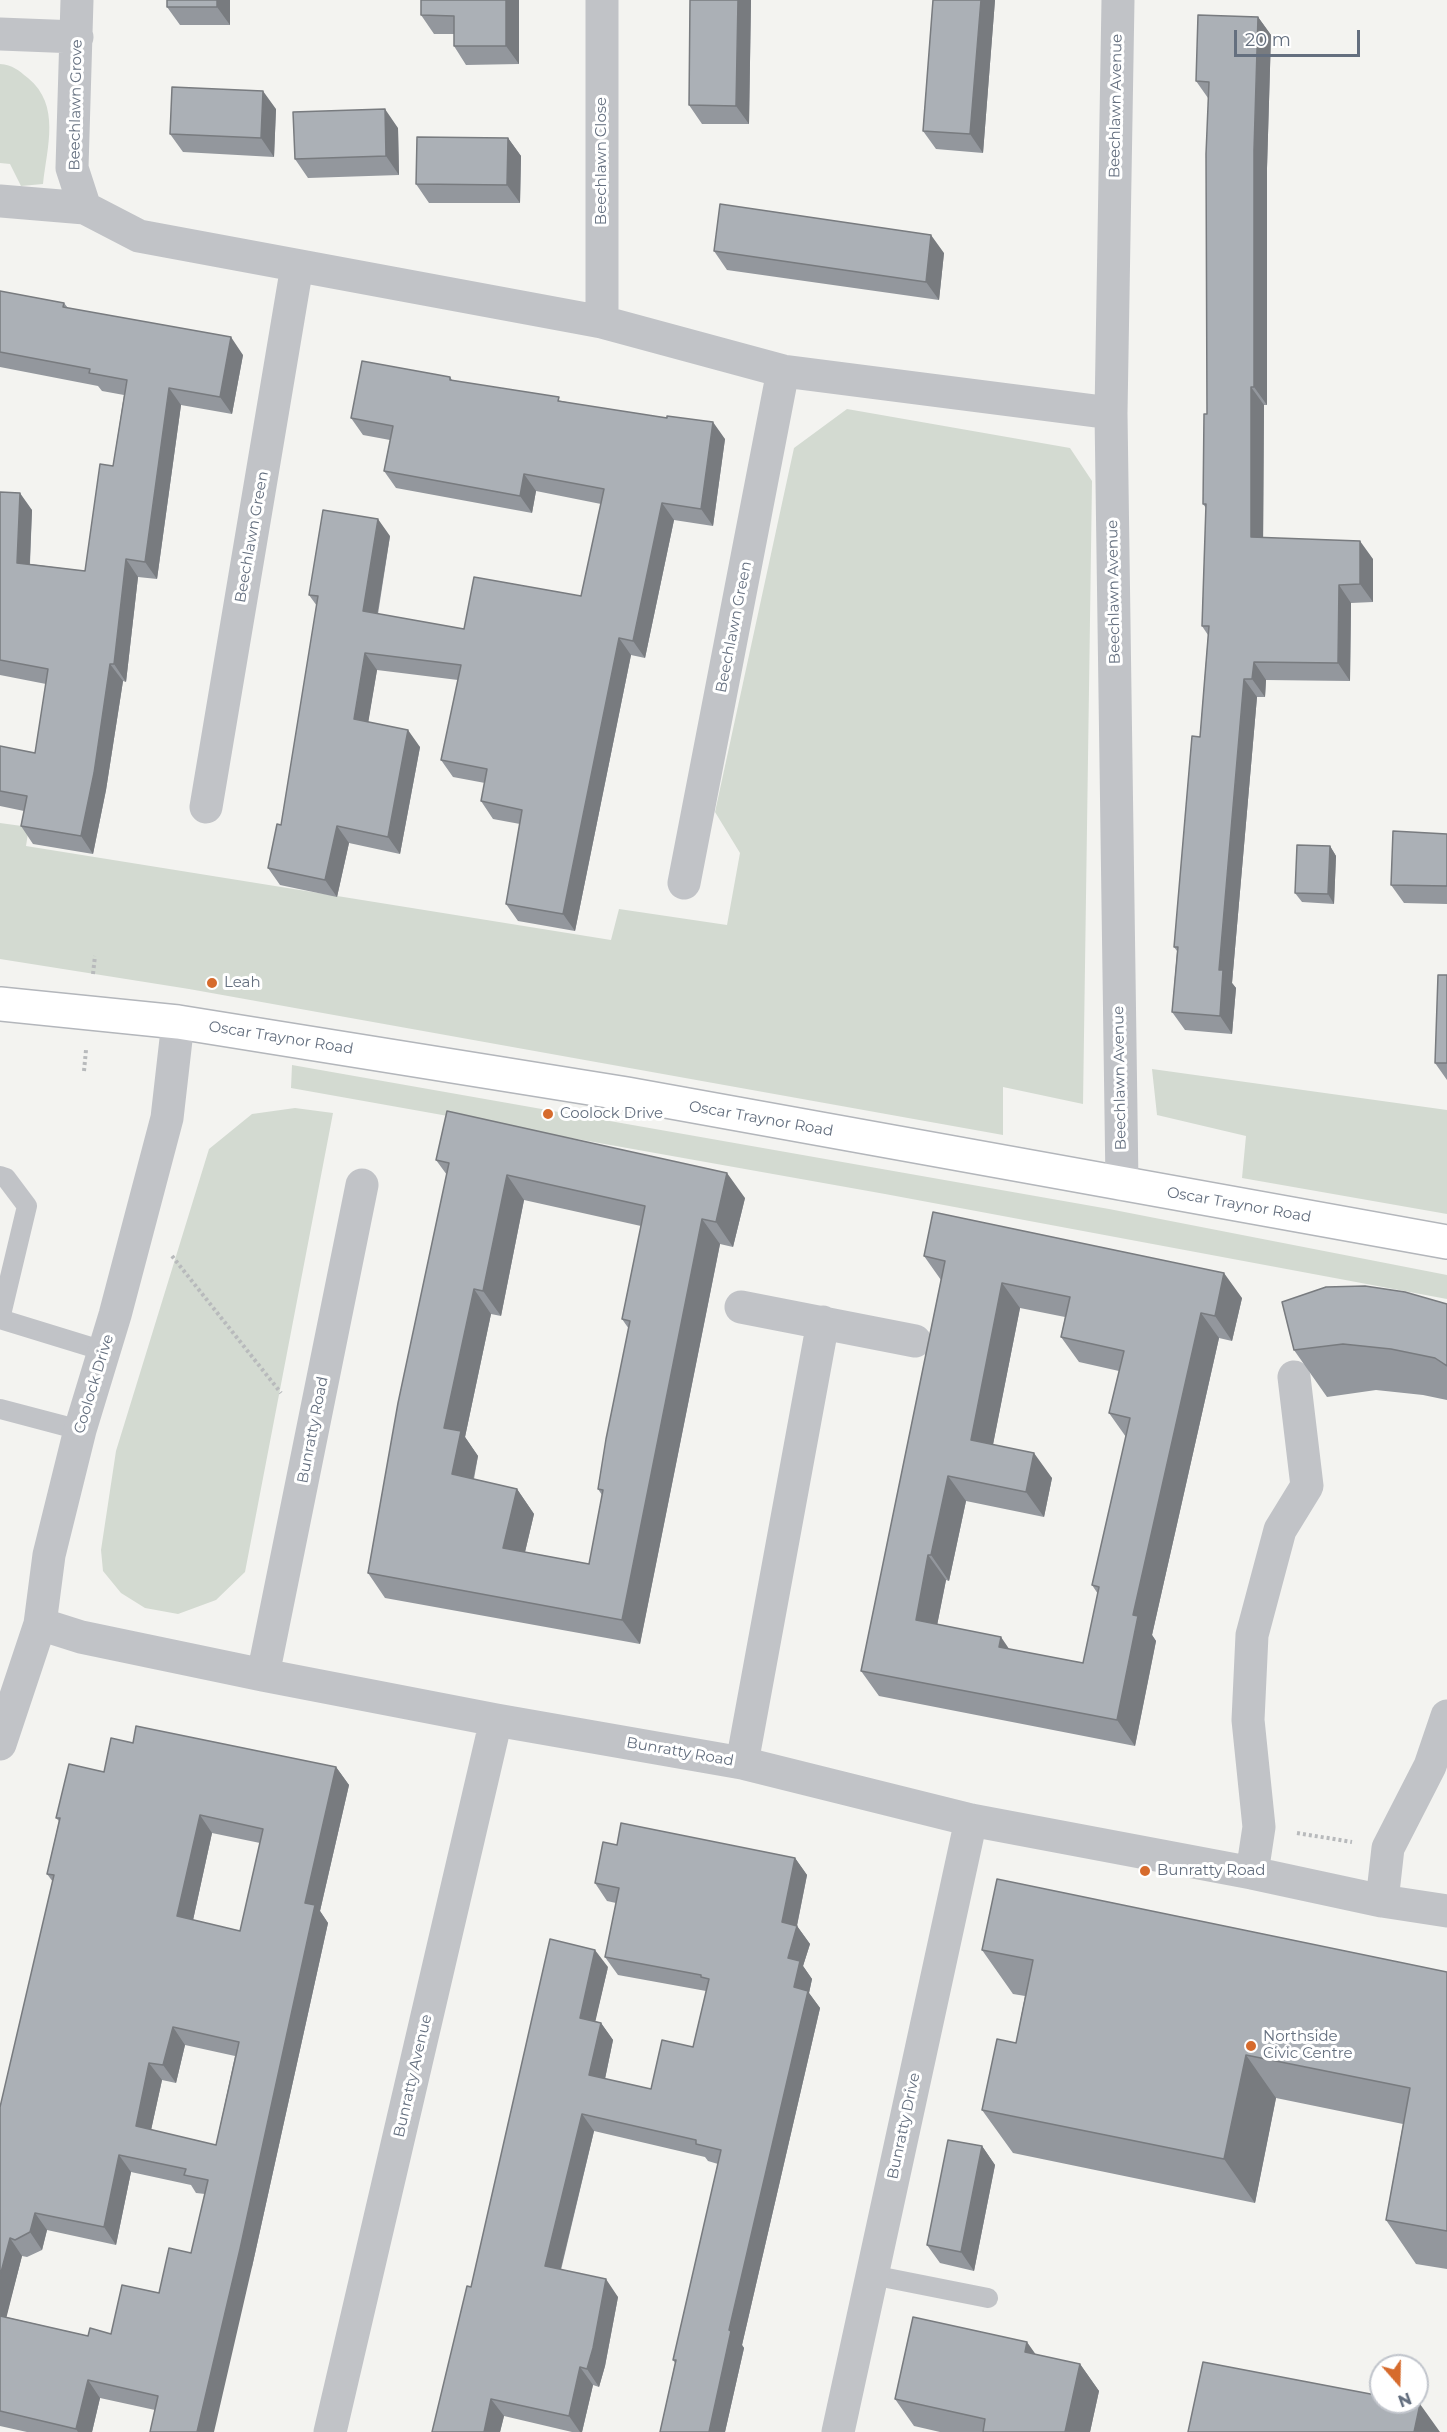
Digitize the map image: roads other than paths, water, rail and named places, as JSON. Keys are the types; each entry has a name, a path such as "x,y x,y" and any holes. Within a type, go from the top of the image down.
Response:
{"main road":[{"name":"Oscar Traynor Road","path":"0,1005 178,1022 627,1094 1447,1242"}],"street":[{"name":"Beechlawn Grove","path":"77,0 72,168 85,208"},
{"name":"Beechlawn Close","path":"602,0 602,322"},
{"name":"Beechlawn Avenue","path":"1118,0 1111,412 1122,1184"},
{"path":"0,34 77,37"},
{"path":"0,201 85,208 139,236 602,322 783,371 1111,412"},
{"name":"Beechlawn Green","path":"206,807 297,266"},
{"name":"Beechlawn Green","path":"684,883 783,371"},
{"name":"Coolock Drive","path":"0,1744 40,1624 49,1555 80,1430 134,1246 167,1118 178,1022"},
{"name":"Bunratty Road","path":"263,1675 362,1185"},
{"path":"741,1307 915,1341"},
{"name":"Bunratty Road","path":"742,1763 823,1322"},
{"path":"1252,1873 1259,1827 1248,1720 1252,1635 1280,1530 1307,1486 1294,1377"},
{"name":"Bunratty Road","path":"40,1624 81,1637 263,1675 496,1720 742,1763 971,1820 1252,1873 1382,1901 1447,1911"},
{"path":"1382,1901 1388,1848 1430,1766 1447,1716"},
{"name":"Bunratty Avenue","path":"330,2432 496,1720"},
{"name":"Bunratty Drive","path":"838,2432 971,1820"}],"lane":[{"path":"0,1176 6,1178 27,1206 0,1319 104,1351"},
{"path":"0,1409 80,1430"},
{"path":"872,2275 988,2298"}],"place":[{"name":"Leah","path":"212,983"},
{"name":"Coolock Drive","path":"548,1114"},
{"name":"Bunratty Road","path":"1145,1871"},
{"name":"Northside Civic Centre","path":"1251,2046"}]}
